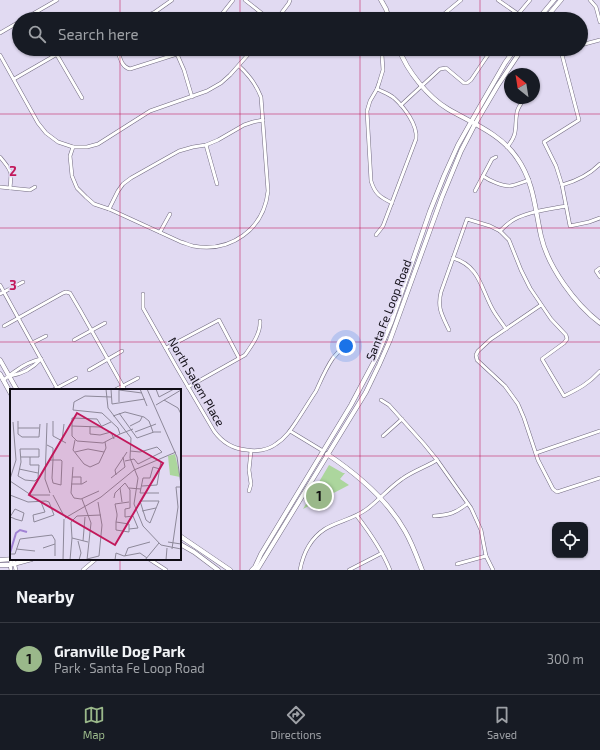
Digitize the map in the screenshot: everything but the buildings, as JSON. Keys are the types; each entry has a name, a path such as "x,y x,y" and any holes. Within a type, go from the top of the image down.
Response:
{"main road":[{"path":"381,0 387,12"},
{"path":"544,12 554,0"},
{"path":"551,12 561,0"},
{"path":"401,56 415,78 430,95 447,108 503,142 517,157 527,173 532,188 542,238 550,260 562,281 576,300 594,319 600,323"},
{"name":"Santa Fe Loop Road","path":"257,570 366,392 390,340 442,197 473,123 510,56"},
{"name":"Santa Fe Loop Road","path":"252,570 351,405 378,356 430,210 458,145 517,56"},
{"path":"0,360 16,389"},
{"path":"0,374 10,392"},
{"path":"323,451 358,477 381,498 405,530 422,570"},
{"path":"181,537 230,570"},
{"path":"181,545 194,552 218,570"},
{"path":"0,560 13,562"},
{"path":"0,565 26,560"}],"street":[{"path":"36,12 57,0"},
{"path":"155,12 172,0"},
{"path":"224,12 233,0"},
{"path":"245,0 260,12"},
{"path":"283,12 290,3 290,0"},
{"path":"447,12 461,0"},
{"path":"498,0 515,12"},
{"path":"520,12 530,0"},
{"path":"590,0 596,7 600,22"},
{"path":"0,33 12,26"},
{"path":"588,43 600,40"},
{"path":"0,55 38,123 46,133 58,142 73,147 87,147 98,144 150,111 207,91 221,83 247,56"},
{"path":"14,79 54,56"},
{"path":"58,56 82,98"},
{"path":"120,56 124,66 130,69 171,56"},
{"path":"178,56 184,70 192,97"},
{"path":"382,56 382,70 377,89 370,101 367,111 370,181 374,190 381,197 392,203"},
{"path":"401,105 440,69 443,68 446,68 464,83 467,83 471,80 487,56"},
{"path":"562,56 579,120 544,142 556,166 562,185 570,226 600,218"},
{"path":"73,147 70,156 72,176 77,188 94,204 193,246 221,246 234,241 246,234 254,226 267,201 268,191 261,97 252,79 239,66"},
{"path":"376,235 383,226 417,134 414,124 401,105 393,98 377,89"},
{"path":"507,147 516,134 517,112 521,104"},
{"path":"109,210 118,191 131,178 179,151 206,145 223,138 244,125 263,120"},
{"path":"206,145 217,184"},
{"path":"0,157 10,169 10,188"},
{"path":"476,192 492,159 496,157"},
{"path":"562,185 573,182 585,176 600,164"},
{"path":"483,176 510,186 529,180"},
{"path":"0,187 30,190 35,187"},
{"path":"500,231 508,223 524,214 566,206"},
{"path":"160,232 170,214"},
{"path":"449,330 440,312 439,301 467,219 490,226 500,231 509,240 521,270 540,305 566,335 567,340 542,359 564,396 585,385 600,371"},
{"path":"453,258 468,265 474,271 494,311 506,329"},
{"path":"600,268 596,271 600,277"},
{"path":"0,294 22,282"},
{"path":"0,285 58,389 76,378"},
{"path":"4,326 66,292 71,294 125,389"},
{"name":"North Salem Place","path":"143,294 143,308 214,431 219,438 235,448 251,451 264,449 277,444 290,431 333,359 350,341"},
{"path":"540,305 491,339 478,351 476,360 505,386 518,404 536,453 553,489 557,492 600,478"},
{"path":"166,348 219,320 240,358"},
{"path":"188,387 245,355 260,328 260,321"},
{"path":"74,340 105,322"},
{"path":"32,343 46,336"},
{"path":"89,370 122,351"},
{"path":"3,380 33,361 41,359"},
{"path":"117,389 138,378"},
{"path":"380,400 389,405 438,460 467,504 481,530 486,556 493,570"},
{"path":"383,436 402,419"},
{"path":"290,431 323,451"},
{"path":"536,453 600,431"},
{"path":"250,491 251,484 249,470 251,451"},
{"path":"300,570 307,548 316,536 325,529 357,516 368,509 402,478 438,460"},
{"path":"434,516 447,516 467,504"},
{"path":"357,516 371,534 390,570"},
{"path":"349,570 382,553"},
{"path":"457,564 486,556"},
{"path":"84,570 95,560"},
{"path":"150,560 166,570"},
{"path":"11,570 13,562"},
{"path":"13,562 16,570"}],"green space":[{"path":"329,465 345,473 340,479 349,485 303,509"}],"place":[{"name":"Granville Dog Park","path":"319,496"}]}
